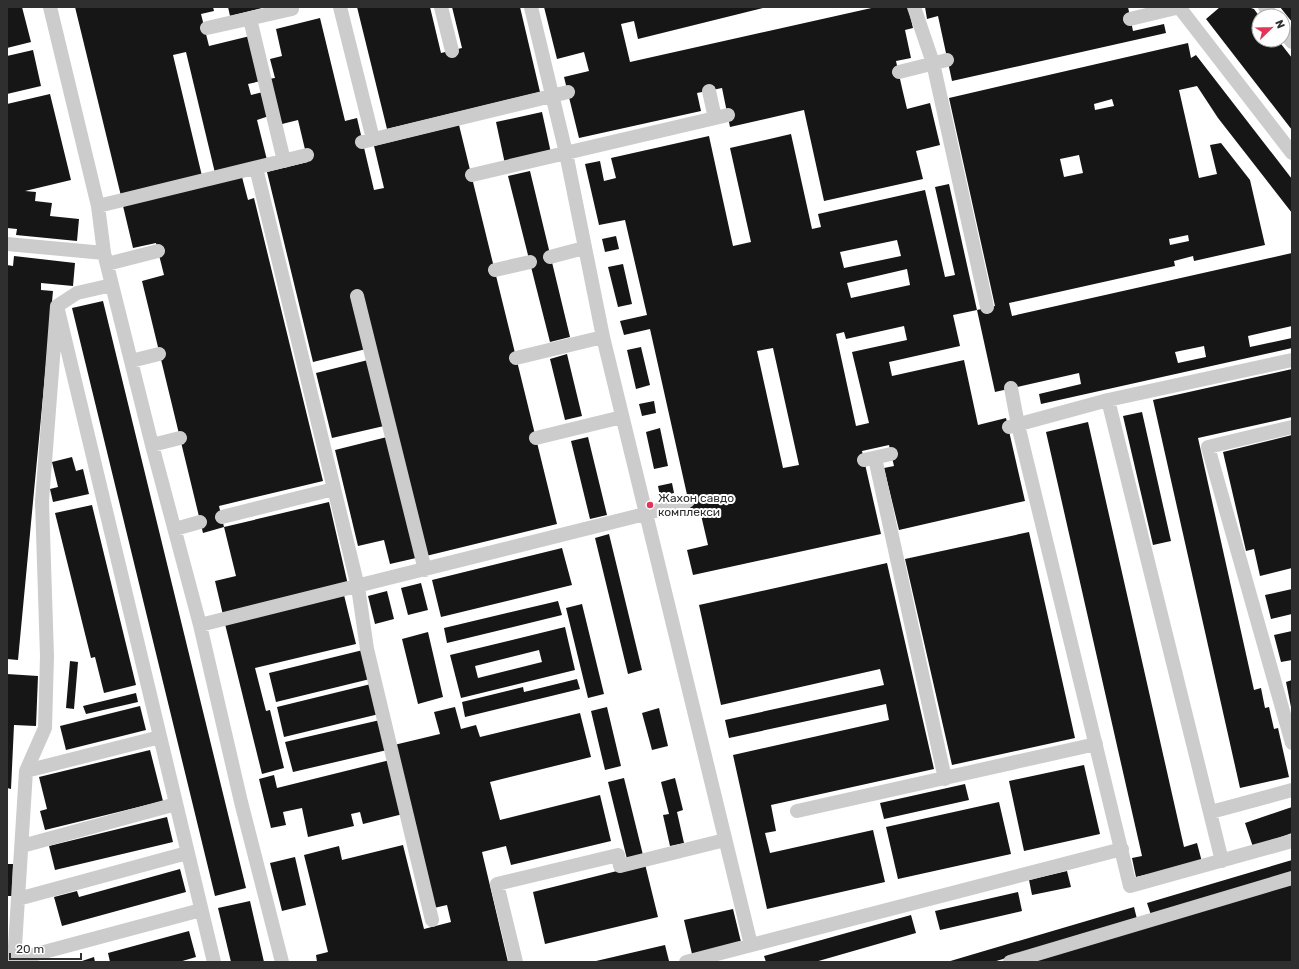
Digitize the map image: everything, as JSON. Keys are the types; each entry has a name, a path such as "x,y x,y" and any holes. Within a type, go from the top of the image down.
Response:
{"lane":[{"path":"50,7 98,206 105,259 152,445 200,625 241,802 282,962"},
{"path":"340,7 368,141 467,113 568,92"},
{"path":"441,7 452,50"},
{"path":"531,7 566,153 603,337 751,945"},
{"path":"1130,19 1180,7 1292,153"},
{"path":"207,28 294,8"},
{"path":"916,10 933,63 987,307"},
{"path":"250,18 284,161"},
{"path":"899,72 947,60"},
{"path":"472,175 721,116 709,91"},
{"path":"98,206 306,155"},
{"path":"256,168 270,223 289,322 310,408 334,489 358,587 367,649 432,920"},
{"path":"7,244 105,259 158,251"},
{"path":"550,257 584,248"},
{"path":"495,270 530,262"},
{"path":"57,306 77,293 112,285"},
{"path":"360,301 403,472 425,570"},
{"path":"57,306 214,962"},
{"path":"57,306 42,501 47,656 45,728 26,771 14,961 201,910"},
{"path":"516,358 603,337"},
{"path":"130,360 159,354"},
{"path":"1013,426 1108,400 1292,360"},
{"path":"1011,388 1013,426 1096,744 1130,886 1292,841"},
{"path":"1108,400 1222,861"},
{"path":"536,438 622,417"},
{"path":"1292,426 1208,447 1292,743"},
{"path":"152,445 180,438"},
{"path":"891,454 869,459 945,779"},
{"path":"222,517 334,489"},
{"path":"200,625 358,587 646,514 688,501"},
{"path":"174,529 200,522"},
{"path":"26,771 160,737"},
{"path":"797,811 1096,744"},
{"path":"1211,812 1292,790"},
{"path":"22,846 176,804"},
{"path":"516,962 498,884 618,855 620,866 725,840"},
{"path":"686,962 1122,850"},
{"path":"18,898 187,852"},
{"path":"1010,962 1292,878"}],"building":[{"path":"7,7 22,7 31,42 7,48"},
{"path":"75,7 213,7 214,11 201,14 209,46 250,36 261,81 248,84 251,95 263,92 269,116 257,120 267,160 215,173 186,52 173,55 202,176 121,196"},
{"path":"228,7 262,7 262,8 230,16"},
{"path":"357,7 430,7 441,53 462,48 452,7 520,7 540,92 387,129"},
{"path":"544,7 767,7 638,39 634,21 621,24 630,62 876,7 908,7 913,28 905,30 911,58 896,61 902,88 907,109 930,103 940,145 916,151 923,179 824,201 804,110 730,127 722,88 697,93 701,111 579,138 564,77 589,71 584,52 557,59"},
{"path":"925,7 1128,7 1133,31 1164,24 1166,33 952,81 938,16 927,19"},
{"path":"1220,7 1251,8 1251,48 1284,48 1292,58 1292,130 1206,19"},
{"path":"1280,7 1292,7 1292,22 1291,8"},
{"path":"320,18 345,121 357,118 374,190 384,188 374,146 459,125 557,524 426,556 366,349 313,362 267,172 308,162 298,120 282,124 268,79 275,78 270,59 282,56 276,29"},
{"path":"1188,43 1191,58 1196,55 1292,179 1292,213 1218,118 1197,86 1179,90 1199,178 1217,174 1210,145 1221,143 1250,180 1265,245 1194,261 1193,256 1174,261 1175,266 1009,303 1012,316 1292,253 1292,326 1248,336 1250,347 1292,338 1292,348 1041,404 1039,394 1081,384 1079,373 995,392 977,310 995,306 949,98","holes":["1112,99 1114,106 1095,110 1094,104","1079,155 1083,173 1064,177 1060,159","1188,235 1189,241 1170,245 1169,239","1204,346 1206,357 1178,363 1175,352"]},
{"path":"33,50 41,86 7,94 7,56"},
{"path":"50,94 71,180 25,191 36,192 35,201 52,203 50,216 79,219 77,241 16,235 17,229 7,228 7,104"},
{"path":"542,112 551,153 505,164 496,122"},
{"path":"791,134 812,229 821,227 818,214 925,190 945,277 955,275 935,187 949,184 977,310 953,315 960,346 889,362 892,376 964,360 978,425 1006,418 1025,501 899,530 884,468 894,466 889,445 862,451 881,534 693,575 687,550 708,545 701,515 692,517 650,329 624,335 620,321 647,315 625,220 599,225 585,164 600,161 604,181 616,178 611,158 709,136 733,246 751,242 730,148","holes":["897,240 901,256 844,268 840,252","907,269 910,285 851,298 847,283","904,326 907,340 852,352 869,423 856,426 836,334 844,332 846,339","773,348 799,465 783,468 757,351"]},
{"path":"530,171 570,337 550,342 508,176"},
{"path":"242,177 248,200 254,198 323,481 219,506 224,527 203,533 142,281 164,275 156,243 133,248 123,206"},
{"path":"616,236 619,249 605,252 602,239"},
{"path":"14,256 75,263 73,286 41,283 41,290 53,291 18,660 7,659 7,265 13,266"},
{"path":"623,264 632,304 618,307 608,267"},
{"path":"103,301 246,888 215,896 72,308"},
{"path":"641,347 650,385 636,389 627,350"},
{"path":"567,354 582,416 565,420 550,359"},
{"path":"368,360 384,426 332,438 316,373"},
{"path":"1292,369 1292,417 1198,438 1254,690 1261,688 1265,708 1269,707 1274,729 1278,728 1289,777 1240,788 1153,400"},
{"path":"654,401 656,413 642,416 639,404"},
{"path":"1142,412 1171,541 1153,545 1123,416"},
{"path":"1088,422 1184,847 1197,843 1202,862 1136,877 1132,858 1142,856 1046,432"},
{"path":"660,428 668,466 654,469 646,432"},
{"path":"1292,435 1292,568 1260,576 1254,549 1246,551 1223,452"},
{"path":"387,437 416,558 390,564 384,540 358,546 335,450"},
{"path":"588,437 607,515 590,519 571,441"},
{"path":"72,457 76,471 83,469 89,494 53,502 50,489 58,487 52,462"},
{"path":"672,483 674,493 660,496 658,486"},
{"path":"329,502 348,585 223,615 215,581 236,576 224,527"},
{"path":"92,505 136,685 104,693 95,657 91,658 55,513"},
{"path":"1029,532 1075,738 952,765 905,559"},
{"path":"609,534 642,670 628,674 595,538"},
{"path":"562,548 572,585 441,617 432,580"},
{"path":"887,563 934,769 771,805 776,831 765,833 770,853 873,830 885,882 767,909 733,755 889,720 886,704 729,738 725,720 884,685 880,669 721,705 699,605"},
{"path":"421,583 428,610 408,615 401,588"},
{"path":"1292,589 1292,614 1271,619 1265,595"},
{"path":"387,591 394,619 375,624 368,596"},
{"path":"344,595 356,644 255,668 266,711 270,710 284,768 262,774 225,624"},
{"path":"558,601 562,615 447,643 444,628"},
{"path":"582,604 604,694 588,698 566,608"},
{"path":"565,627 575,670 461,698 450,655","holes":["539,650 542,662 478,678 475,666"]},
{"path":"1292,631 1292,660 1281,662 1274,635"},
{"path":"428,632 443,697 418,704 402,639"},
{"path":"363,650 370,679 276,702 269,673"},
{"path":"70,661 78,662 74,709 66,708"},
{"path":"7,674 38,676 36,726 14,725 11,789 7,788"},
{"path":"577,679 580,689 465,717 462,702 523,687 524,692"},
{"path":"1292,680 1292,706 1291,707 1286,682"},
{"path":"371,684 379,714 284,737 277,707"},
{"path":"136,693 138,702 86,714 83,706"},
{"path":"140,706 146,730 66,750 60,726"},
{"path":"455,707 461,729 476,725 480,737 580,713 591,757 490,782 500,820 600,795 611,841 511,865 506,846 482,852 508,962 317,962 316,955 328,952 304,855 339,846 342,860 403,845 424,929 451,922 447,905 434,908 394,745 440,734 434,712"},
{"path":"607,707 621,766 605,770 591,711"},
{"path":"659,708 668,746 652,750 642,713"},
{"path":"380,720 387,750 293,772 285,742"},
{"path":"150,750 163,801 45,830 40,811 47,809 39,777"},
{"path":"390,760 403,814 363,824 360,812 351,814 354,826 308,837 302,808 283,812 286,825 271,828 259,779 274,775 277,788"},
{"path":"1084,765 1100,834 1024,851 1009,781"},
{"path":"624,778 643,855 627,859 608,782"},
{"path":"675,778 683,810 677,812 684,843 670,846 663,815 669,814 661,782"},
{"path":"965,784 969,800 884,819 880,803"},
{"path":"999,802 1011,854 898,879 886,827"},
{"path":"1292,807 1292,833 1253,847 1245,823"},
{"path":"167,817 173,842 55,870 49,846"},
{"path":"295,857 306,905 282,911 270,863"},
{"path":"1292,860 1292,874 1151,915 1147,903"},
{"path":"7,864 13,864 12,896 7,896"},
{"path":"645,864 658,917 545,944 533,892"},
{"path":"180,869 186,892 62,926 54,897 77,891 79,897"},
{"path":"1067,871 1071,887 1032,895 1029,880"},
{"path":"1292,884 1292,962 1028,962"},
{"path":"1018,892 1022,911 940,930 935,911"},
{"path":"250,901 264,962 231,962 218,908"},
{"path":"1134,907 1137,919 993,962 947,962"},
{"path":"733,909 741,942 692,954 684,920"},
{"path":"911,915 916,933 815,962 766,962 764,956"},
{"path":"189,931 196,957 179,962 110,962 108,953"},
{"path":"665,945 669,961 596,962 596,961"},
{"path":"94,957 95,962 82,962 82,961"}],"place":[{"name":"Жахон савдо комплекси","path":"650,505"}]}
